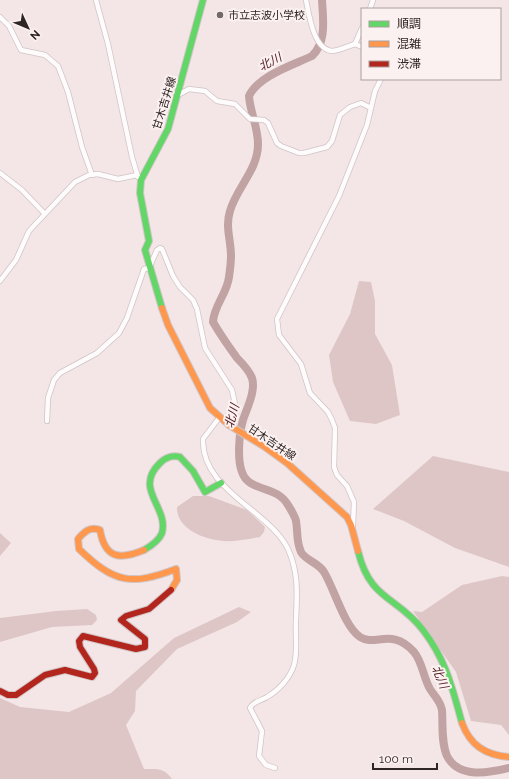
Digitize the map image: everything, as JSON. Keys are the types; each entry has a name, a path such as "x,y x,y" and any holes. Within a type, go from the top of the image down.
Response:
{"main road":[{"name":"甘木吉井線","path":"203,0 168,129 141,180 140,193 149,240 145,250 149,268 168,325 210,408 219,418 264,446 297,471 347,517 352,526 368,580 379,593 410,616 428,636 454,687 464,727 470,740 488,754 509,757"},
{"path":"0,691 8,695 16,695 41,677 65,670 92,677 95,673 94,669 80,647 79,641 83,636 136,649 143,649 145,647 145,639 121,620 125,616 145,612 158,604 176,582 178,575 176,569 136,580 124,579 115,576 86,556 78,549 78,539 86,530 98,528 100,530 104,548 109,552 127,554 145,551 152,547 159,540 162,532 162,522 152,497 150,480 155,468 162,460 170,457 180,458 189,465 205,492 221,483"}],"street":[{"path":"96,0 108,44 137,175 141,180"},
{"path":"306,0 313,32 325,48 340,50 355,44 361,46"},
{"path":"0,17 9,26 21,50 45,55 58,66 68,92 82,147 92,175"},
{"path":"355,44 361,30"},
{"path":"352,526 354,502 348,486 337,475 334,467 335,428 328,412 310,393 301,364 279,335 276,319 339,196 365,131 375,91 380,80"},
{"path":"178,95 189,90 202,90 217,101 234,104 250,119 264,120 268,123 277,143 299,153 327,147 332,141 340,115 346,109 361,103 371,108"},
{"path":"0,173 22,190 44,213"},
{"path":"0,281 16,260 25,237 44,213 75,182 98,174 118,179 137,175"},
{"path":"47,421 48,398 54,380 60,373 97,353 119,333 127,318 144,269 149,268 157,250 162,249 180,287 193,300 197,309 205,348 232,390 236,409 233,428"},
{"path":"219,418 205,434 202,444 208,462 221,483 281,538 287,548 296,572 296,654 292,672 274,693 254,703 250,708 262,730 259,756 266,765 274,768"}],"shaded area":[{"path":"359,281 371,282 375,301 375,334 392,365 400,415 376,424 350,421 333,382 329,355 350,314"},
{"path":"433,456 509,472 509,567 455,548 404,521 373,509"},
{"path":"193,496 209,496 247,510 265,527 264,532 260,537 228,541 200,536 186,527 178,515 177,507"},
{"path":"0,533 11,543 0,556"},
{"path":"502,576 509,577 509,735 501,725 471,721 456,672 413,611 422,612 462,585"},
{"path":"239,607 251,612 237,622 177,649 136,691 135,711 126,725 144,769 156,769 166,772 172,779 0,779 0,698 20,707 69,712 111,693 174,638"},
{"path":"87,609 96,615 97,620 92,625 52,627 0,642 0,618 56,611"}],"waterway":[{"name":"北川","path":"322,0 323,30 317,50 312,56 286,67 268,77 260,83 249,96 258,138 257,153 255,162 237,194 230,211 228,228 231,264 228,283 216,310 213,322 237,358 248,370 253,383 252,394 240,432 240,467 245,479 250,483 277,494 283,498 288,505 293,513 297,525 299,548 301,552 319,566 324,572 344,616 354,632 360,637 366,639 391,639 398,641 406,645 417,656 430,689 439,701 442,710 445,751 452,763 459,768 475,772 509,768"}],"traffic: fast":[{"path":"162,308 145,250 149,241 140,193 141,180 168,129 203,0"},
{"path":"144,550 157,541 162,533 163,524 161,515 151,490 150,481 153,472 162,461 172,456 180,457 193,471 205,492 221,483"},
{"path":"358,551 363,567 377,589 404,610 431,641 443,663 462,723"}],"traffic: slow":[{"path":"162,308 168,325 210,408 229,425 265,447 287,463 347,517 351,525 358,551"},
{"path":"144,550 128,555 115,555 106,547 102,540 100,530 96,529 88,530 78,539 79,549 91,560 113,575 135,579 147,578 176,569 177,580 171,590"},
{"path":"462,723 469,737 480,748 493,754 509,757"}],"traffic: jam":[{"path":"0,691 8,695 16,695 45,675 65,670 92,677 95,673 94,669 80,647 79,641 83,636 136,649 145,647 145,639 121,620 126,616 149,609 171,590"}],"place":[{"name":"市立志波小学校","path":"220,15"}]}
